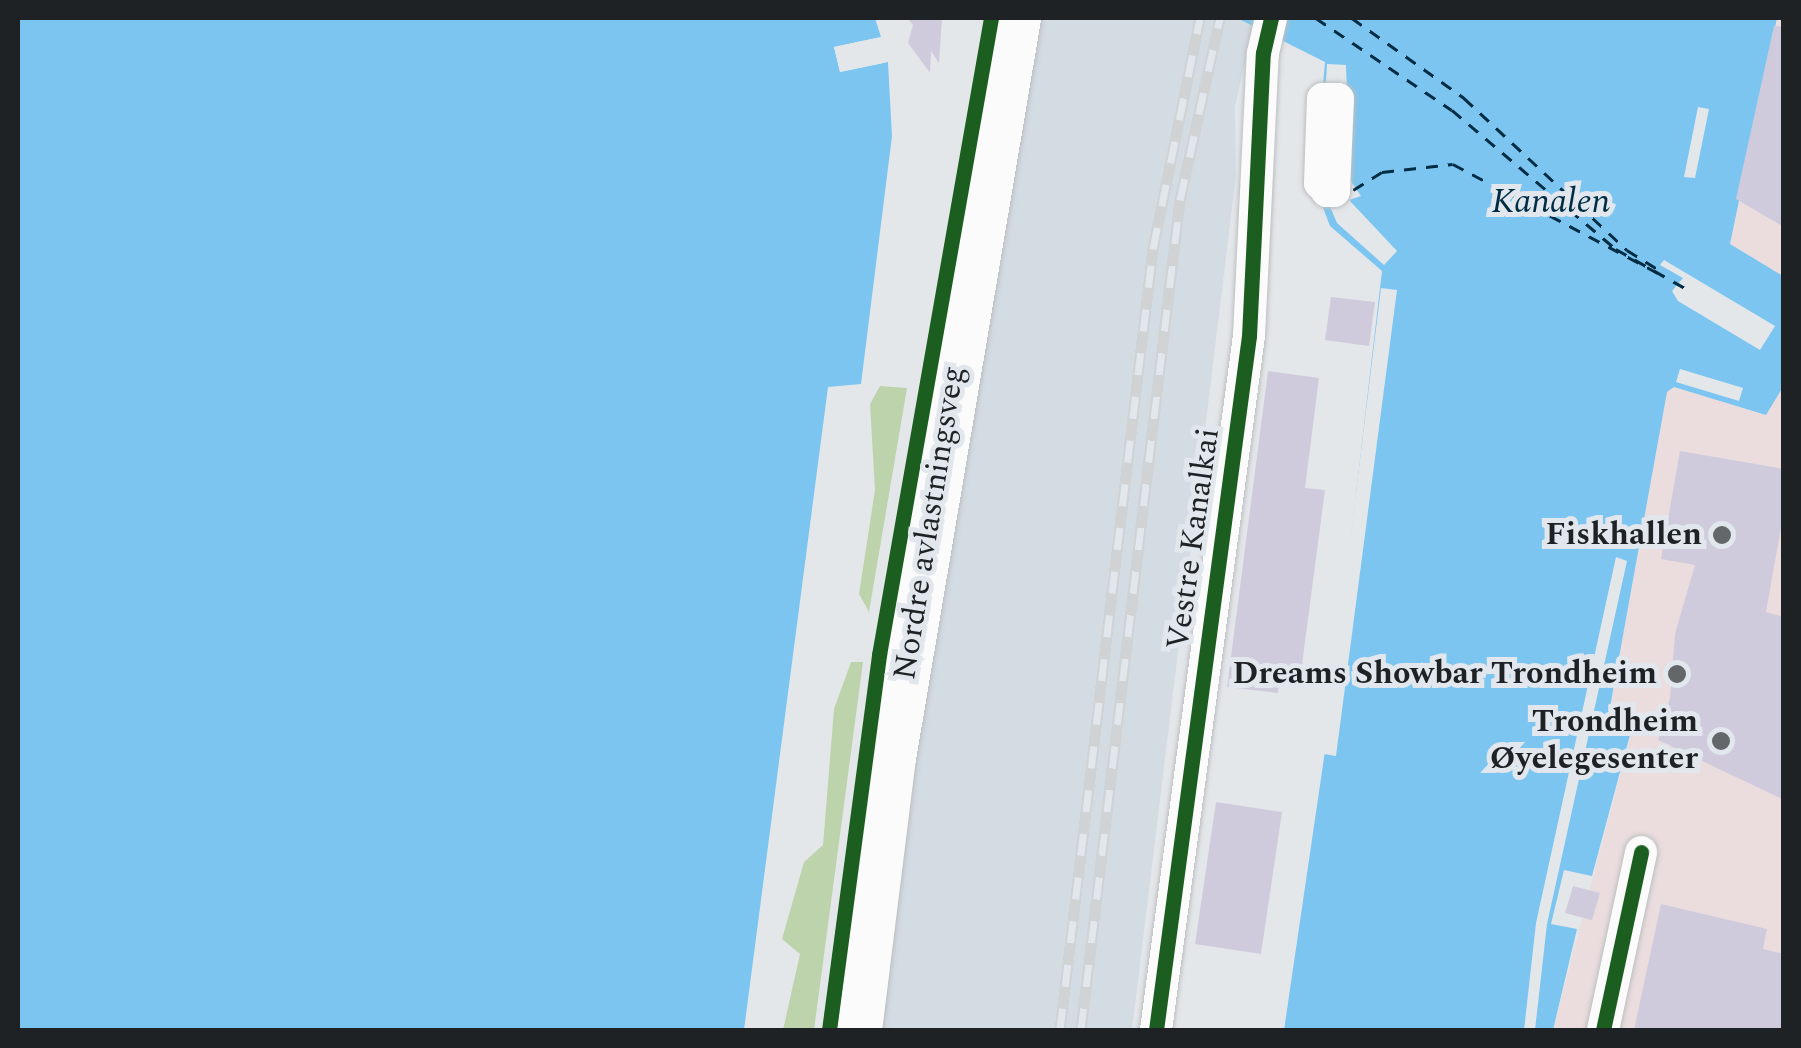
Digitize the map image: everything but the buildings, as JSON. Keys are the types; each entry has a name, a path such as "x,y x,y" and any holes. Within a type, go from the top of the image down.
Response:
{"highway":[{"name":"Nordre avlastningsveg","path":"858,1030 891,764 1016,18"}],"street":[{"name":"Vestre Kanalkai","path":"1156,1030 1249,336 1262,53 1271,18"},
{"path":"1603,1030 1641,852"}],"shaded area":[{"path":"1041,18 1255,18 1235,106 1236,175 1132,1030 879,1030 934,624"},
{"path":"1777,18 1783,18 1783,276 1730,244"},
{"path":"1674,387 1766,415 1783,387 1783,1030 1553,1030 1631,732 1607,724 1667,392"}],"green space":[{"path":"880,386 907,388 869,612 859,594 875,490 870,404"},
{"path":"851,662 863,662 814,1030 783,1030 800,954 782,939 804,862 823,845 834,709"}],"water":[{"path":"18,18 875,18 881,37 834,47 840,72 888,62 892,136 861,384 828,387 744,1030 18,1030"},
{"name":"Kanalen","path":"1237,18 1777,18 1730,244 1783,276 1783,387 1766,415 1674,387 1667,392 1607,724 1631,731 1592,876 1564,870 1551,924 1577,929 1553,1030 1284,1030 1330,717 1382,271 1330,226 1314,184 1325,62"}],"pier":[{"path":"881,37 840,51 843,66 888,62 840,72 834,47"},
{"path":"1327,64 1346,65 1350,180 1361,196 1349,200 1397,251 1384,265 1337,223 1320,183"},
{"path":"1698,107 1709,109 1695,178 1684,177"},
{"path":"1664,260 1775,326 1760,350 1678,301 1672,291 1683,278 1660,265"},
{"path":"1381,288 1397,290 1336,756 1324,754"},
{"path":"1680,369 1743,388 1739,401 1676,382"},
{"path":"1616,557 1627,561 1547,924 1535,1030 1524,1030 1536,923"}],"ferry route":[{"path":"1316,18 1452,110 1616,249 1685,288"},
{"path":"1352,18 1464,98 1627,250 1659,270"},
{"path":"1353,190 1382,172 1453,164 1662,275"}],"railway":[{"path":"1060,1030 1153,249 1200,18"},
{"path":"1081,1030 1180,200 1220,18"}],"cycle path":[{"path":"829,1030 879,655 991,18"},
{"path":"1156,1030 1249,336 1263,53 1271,18"},
{"path":"1603,1030 1641,852"}],"place":[{"name":"Fiskhallen","path":"1722,535"},
{"name":"Dreams Showbar Trondheim","path":"1677,674"},
{"name":"Trondheim Øyelegesenter","path":"1721,741"}]}
